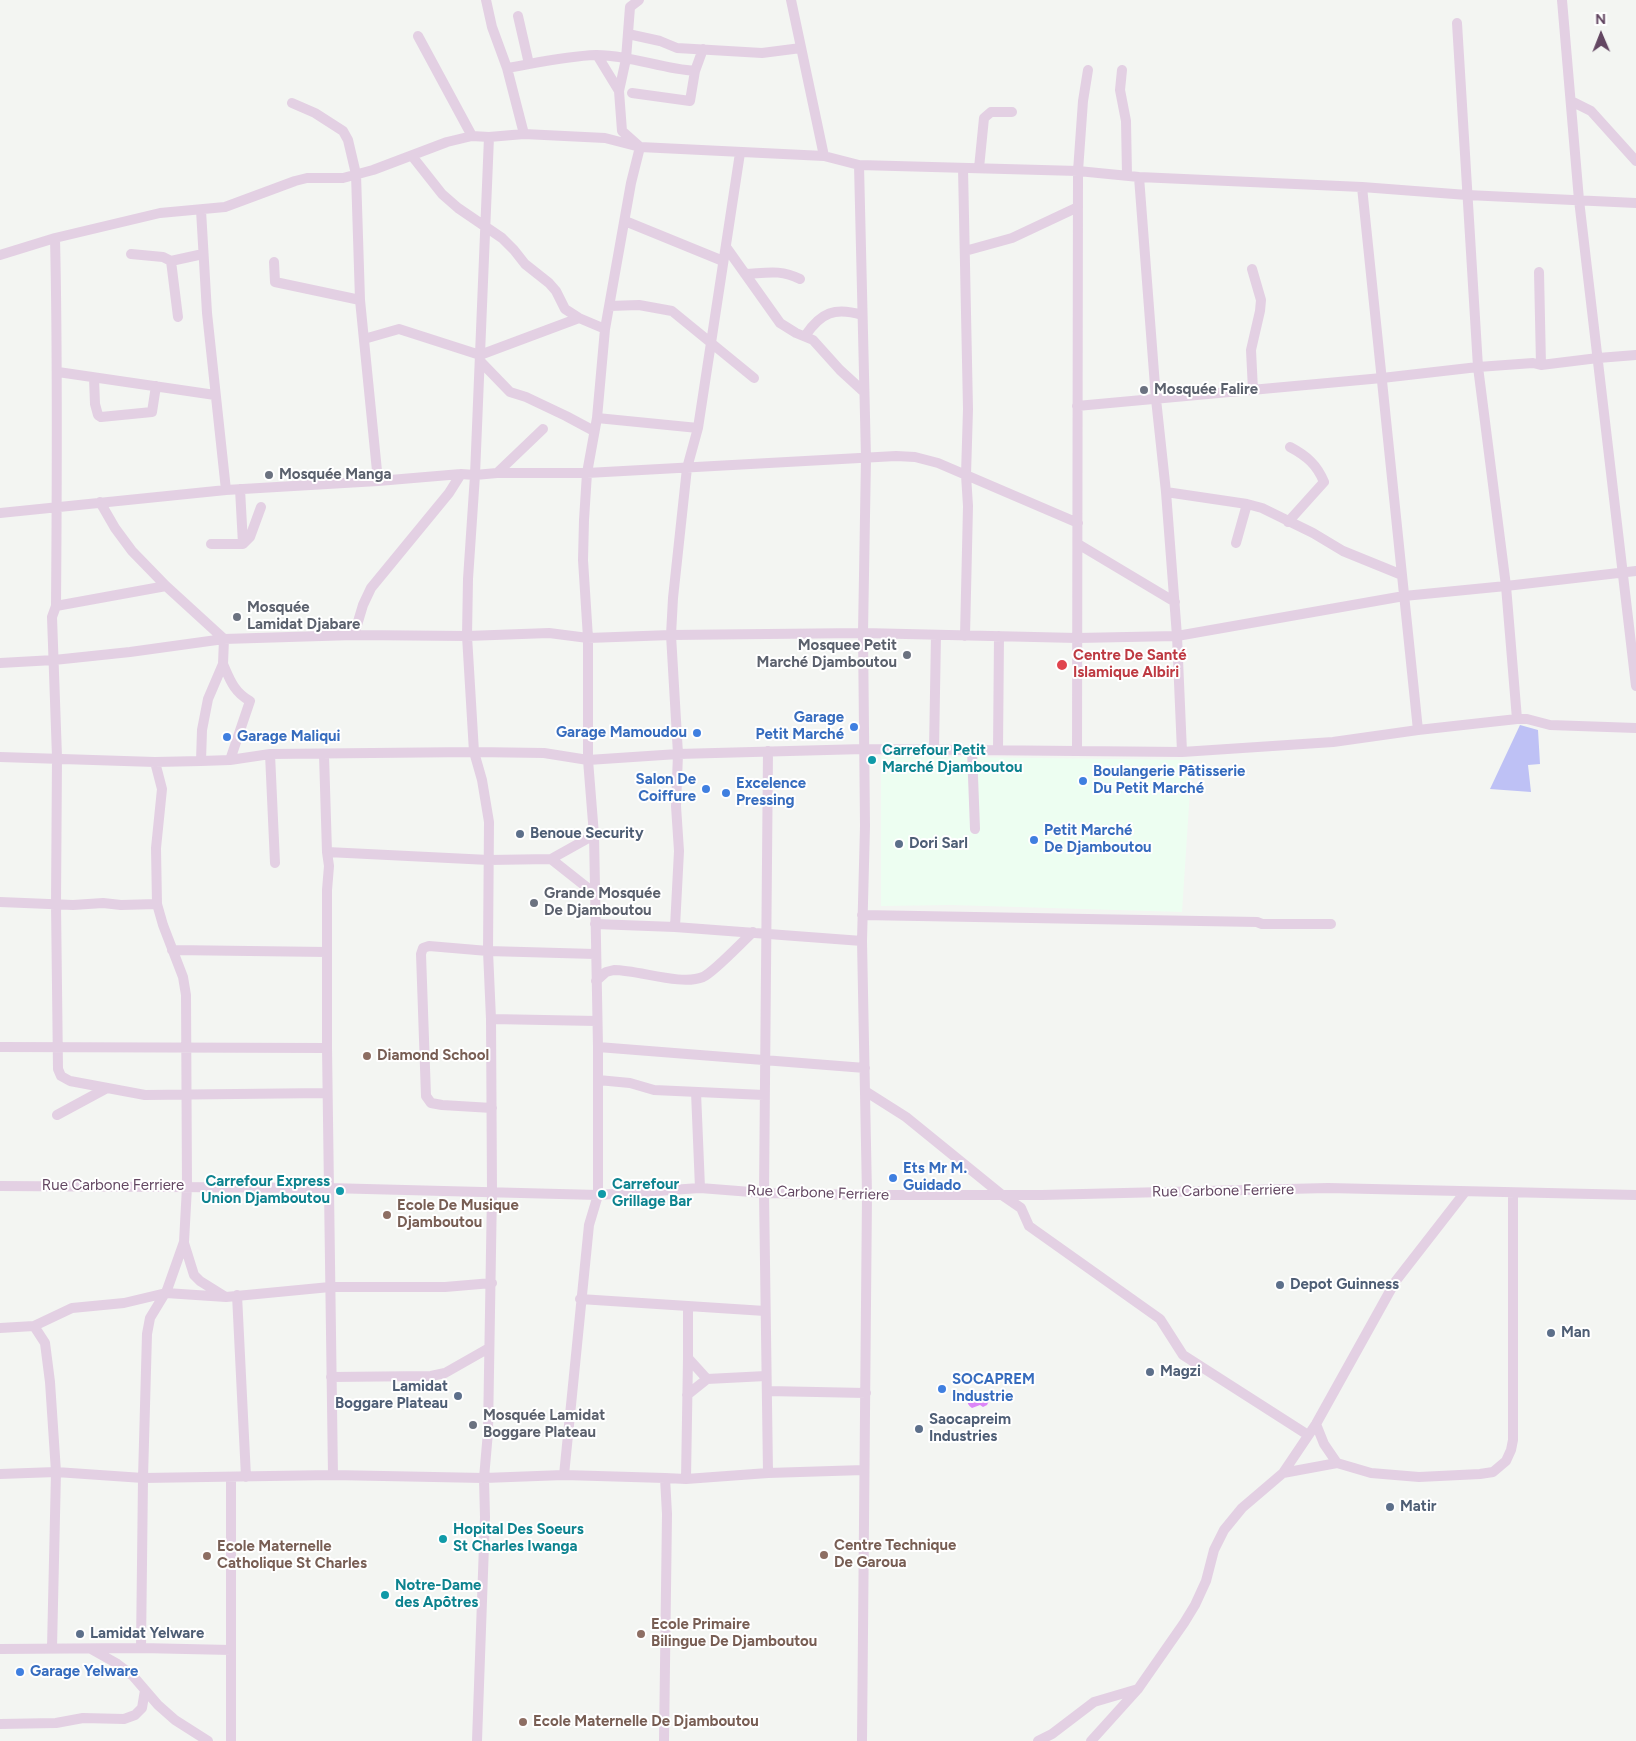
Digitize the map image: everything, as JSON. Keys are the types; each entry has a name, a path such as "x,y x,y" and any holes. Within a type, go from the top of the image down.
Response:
{"street":[{"path":"486,0 492,27 507,68 524,134"},
{"path":"639,0 630,6 626,59 619,91 622,131 640,147"},
{"path":"791,0 824,156"},
{"path":"1562,0 1579,200 1636,686"},
{"path":"518,16 529,64"},
{"path":"1457,23 1478,366 1506,586 1517,719"},
{"path":"628,34 660,41 677,48 762,53 801,48"},
{"path":"418,36 472,136"},
{"path":"632,93 690,101 702,49"},
{"path":"507,68 597,55 677,70 696,71"},
{"path":"597,55 619,91"},
{"path":"1077,751 1078,171 1083,101 1088,70"},
{"path":"1122,70 1120,90 1126,121 1127,175"},
{"path":"1572,101 1591,111 1636,161"},
{"path":"292,103 316,113 343,131 348,140 356,174 360,300 378,481"},
{"path":"979,168 984,118 991,112 1012,112"},
{"path":"0,255 55,238 160,212 225,207 307,178 343,178 412,156 446,142 472,136 489,137 524,134 605,138 640,147 824,156 859,165 1078,171 1139,176 1362,186 1468,195 1636,203"},
{"path":"477,1741 485,1517 484,1478 488,1432 492,1282 492,1108 488,951 489,822 482,780 474,752 467,636 468,579 475,475 489,137"},
{"path":"564,1475 589,1225 598,1195 598,1047 594,835 588,760 588,638 583,560 587,473 597,418 605,329 631,182 640,147"},
{"path":"675,927 679,852 676,806 678,754 671,635 672,598 687,468 698,428 740,153"},
{"path":"412,156 442,194 458,208 502,238 525,264 549,283 565,309 579,318 605,329"},
{"path":"859,165 866,458 863,633 865,826 862,941 867,1195 862,1741"},
{"path":"963,168 968,409 965,636"},
{"path":"1139,176 1156,399 1175,602 1182,752"},
{"path":"1362,186 1418,730"},
{"path":"964,251 1012,238 1078,207"},
{"path":"201,210 207,313 226,490"},
{"path":"625,221 723,261"},
{"path":"55,238 58,372 57,506 56,606 52,617 57,758 58,1069 61,1076 70,1081 144,1095 327,1093"},
{"path":"726,247 780,323 813,340 840,370 864,392"},
{"path":"131,254 163,257 171,261 203,254"},
{"path":"171,261 178,317"},
{"path":"274,262 275,282 360,300"},
{"path":"1252,269 1261,300 1250,350 1252,390"},
{"path":"745,274 780,272 800,279"},
{"path":"1539,272 1542,365"},
{"path":"609,306 639,306 672,311 686,321 710,344 754,378"},
{"path":"805,336 811,326 821,317 833,312 848,311 862,315"},
{"path":"480,358 579,318"},
{"path":"364,339 399,329 480,358 510,392 526,397 594,431"},
{"path":"1077,406 1382,378 1478,366 1533,363 1542,365 1598,358 1636,356"},
{"path":"58,372 215,395"},
{"path":"94,378 95,404 98,415 101,417 152,412 156,386"},
{"path":"597,418 698,428"},
{"path":"497,473 543,429"},
{"path":"1288,522 1324,482 1321,475 1305,455 1290,448"},
{"path":"0,512 226,490 461,474 587,473 896,456 915,457 938,463 1078,522"},
{"path":"354,635 363,605 371,588 449,493 461,474"},
{"path":"240,489 243,544"},
{"path":"1166,492 1262,508 1343,551 1402,575"},
{"path":"100,502 125,542 166,586 224,639 223,664 208,699 202,730 201,761"},
{"path":"1236,542 1247,504"},
{"path":"211,544 243,544 250,537 261,507"},
{"path":"1078,544 1175,602"},
{"path":"0,663 54,660 130,652 224,639 354,635 467,636 549,633 588,638 863,633 1078,638 1177,636 1404,596 1636,571"},
{"path":"56,606 166,586"},
{"path":"934,750 936,635"},
{"path":"998,750 999,636"},
{"path":"223,664 232,685 241,696 250,701 230,760"},
{"path":"0,757 154,762 230,760 270,754 324,755 474,752 544,753 588,760 678,754 864,749 1182,752 1333,742 1517,719 1527,719 1550,725 1636,728"},
{"path":"972,750 975,829"},
{"path":"768,751 764,1095 768,1473"},
{"path":"270,754 275,863"},
{"path":"324,755 326,852 329,866 327,890 327,1093 333,1476"},
{"path":"141,1648 147,1334 150,1318 166,1293 184,1242 187,1187 186,995 183,977 157,904 156,848 162,789 154,762"},
{"path":"326,852 489,860 551,860 594,835"},
{"path":"551,860 594,893"},
{"path":"0,902 73,906 103,903 121,905 157,904"},
{"path":"862,914 1331,924"},
{"path":"595,924 675,927 862,941"},
{"path":"596,981 606,972 614,970 684,979 702,977 711,972 753,932"},
{"path":"492,1108 430,1103 426,1096 421,954 423,948 430,946 488,951 595,954"},
{"path":"172,950 327,952"},
{"path":"491,1019 597,1021"},
{"path":"0,1047 327,1048"},
{"path":"598,1047 865,1068"},
{"path":"598,1080 630,1083 654,1090 764,1095"},
{"path":"57,1115 107,1088"},
{"path":"865,1091 906,1117 1002,1195 1021,1208 1029,1226 1160,1320 1182,1356 1308,1435"},
{"path":"696,1092 700,1188"},
{"name":"Rue Carbone Ferriere","path":"0,1186 328,1188 598,1195 700,1188 867,1195 1002,1195 1328,1188 1636,1196"},
{"path":"1091,1741 1138,1689 1195,1605 1206,1581 1214,1550 1224,1530 1242,1508 1283,1473 1316,1424 1395,1282 1465,1192"},
{"path":"1283,1473 1337,1462 1371,1473 1419,1477 1480,1474 1493,1472 1506,1461 1513,1440 1513,1194"},
{"path":"184,1242 194,1275 200,1281 226,1297"},
{"path":"0,1328 34,1326 72,1308 124,1303 166,1293 226,1297 330,1287 445,1287 492,1282"},
{"path":"237,1295 246,1477"},
{"path":"580,1300 765,1311"},
{"path":"686,1479 688,1307"},
{"path":"34,1326 45,1343 50,1382 56,1472 52,1648"},
{"path":"331,1377 431,1376 445,1373 489,1348"},
{"path":"688,1358 707,1379"},
{"path":"687,1395 707,1379 766,1376"},
{"path":"767,1391 866,1393"},
{"path":"1316,1424 1324,1444 1337,1462"},
{"path":"0,1474 56,1472 143,1478 333,1476 484,1478 564,1475 686,1479 768,1473 864,1470"},
{"path":"231,1477 231,1741"},
{"path":"664,1741 667,1514 665,1478"},
{"path":"90,1648 116,1663 133,1676 144,1690 175,1720 208,1741"},
{"path":"0,1649 141,1648 231,1650"},
{"path":"1038,1741 1052,1734 1094,1702 1138,1689"},
{"path":"0,1724 56,1723 83,1718 124,1719 136,1715 142,1708 144,1690"}],"shaded area":[{"path":"1520,725 1538,730 1540,764 1528,765 1531,792 1490,789"},
{"name":"Petit Marché De Djamboutou","path":"881,756 1192,760 1182,912 951,905 881,906"},
{"path":"975,1394 979,1398 986,1397 989,1401 987,1405 972,1408 968,1398"}],"place":[{"name":"Mosquée Falire","path":"1144,390"},
{"name":"Mosquée Manga","path":"269,475"},
{"name":"Mosquée Lamidat Djabare","path":"237,617"},
{"name":"Mosquee Petit Marché Djamboutou","path":"907,655"},
{"name":"Centre De Santé Islamique Albiri","path":"1062,665"},
{"name":"Garage Petit Marché","path":"854,727"},
{"name":"Garage Mamoudou","path":"697,733"},
{"name":"Garage Maliqui","path":"227,737"},
{"name":"Carrefour Petit Marché Djamboutou","path":"872,760"},
{"name":"Boulangerie Pâtisserie Du Petit Marché","path":"1083,781"},
{"name":"Salon De Coiffure","path":"706,789"},
{"name":"Excelence Pressing","path":"726,793"},
{"name":"Benoue Security","path":"520,834"},
{"name":"Petit Marché De Djamboutou","path":"1034,840"},
{"name":"Dori Sarl","path":"899,844"},
{"name":"Grande Mosquée De Djamboutou","path":"534,903"},
{"name":"Diamond School","path":"367,1056"},
{"name":"Ets Mr M. Guidado","path":"893,1178"},
{"name":"Carrefour Express Union Djamboutou","path":"340,1191"},
{"name":"Carrefour Grillage Bar","path":"602,1194"},
{"name":"Ecole De Musique Djamboutou","path":"387,1215"},
{"name":"Depot Guinness","path":"1280,1285"},
{"name":"Man","path":"1551,1333"},
{"name":"Magzi","path":"1150,1372"},
{"name":"SOCAPREM Industrie","path":"942,1389"},
{"name":"Lamidat Boggare Plateau","path":"458,1396"},
{"name":"Mosquée Lamidat Boggare Plateau","path":"473,1425"},
{"name":"Saocapreim Industries","path":"919,1429"},
{"name":"Matir","path":"1390,1507"},
{"name":"Hopital Des Soeurs St Charles Iwanga","path":"443,1539"},
{"name":"Centre Technique De Garoua","path":"824,1555"},
{"name":"Ecole Maternelle Catholique St Charles","path":"207,1556"},
{"name":"Notre-Dame des Apôtres","path":"385,1595"},
{"name":"Lamidat Yelware","path":"80,1634"},
{"name":"Ecole Primaire Bilingue De Djamboutou","path":"641,1634"},
{"name":"Garage Yelware","path":"20,1672"},
{"name":"Ecole Maternelle De Djamboutou","path":"523,1722"}]}
